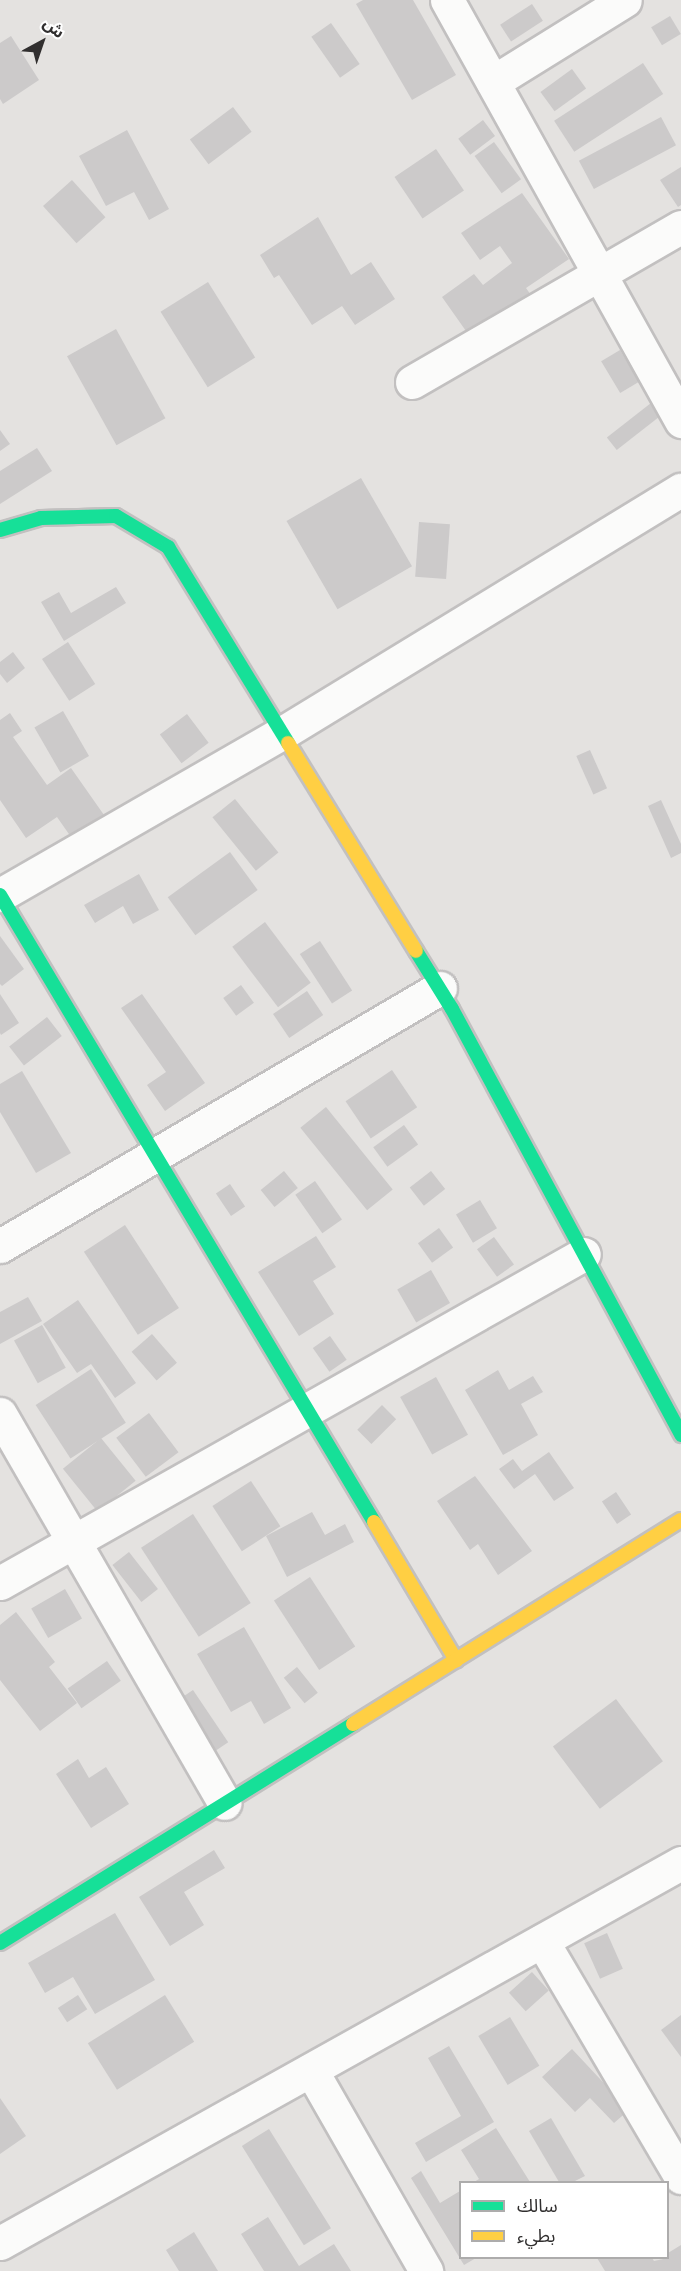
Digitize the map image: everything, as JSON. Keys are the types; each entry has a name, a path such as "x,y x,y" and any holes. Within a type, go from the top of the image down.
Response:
{"street":[{"path":"447,0 681,421"},
{"path":"493,82 625,0"},
{"path":"412,382 681,227"},
{"path":"456,1659 0,895 284,732 681,490"},
{"path":"0,530 41,518 116,516 168,547 440,988 681,1435"},
{"path":"0,1246 440,988"},
{"path":"0,1583 584,1254"},
{"path":"0,1414 225,1803"},
{"path":"0,1943 681,1520"},
{"path":"0,2243 681,1863"},
{"path":"542,1941 681,2177"},
{"path":"311,2070 426,2271"}],"building":[{"path":"363,0 413,0 456,75 412,100 356,4"},
{"path":"532,4 543,21 511,41 500,25"},
{"path":"670,16 681,34 662,45 651,27"},
{"path":"331,23 360,64 340,78 311,37"},
{"path":"11,36 39,80 3,104 0,99 0,43"},
{"path":"643,63 663,94 574,152 554,121"},
{"path":"572,69 586,88 555,111 540,92"},
{"path":"233,107 252,132 209,164 190,139"},
{"path":"661,117 676,145 594,189 579,161"},
{"path":"483,120 495,136 470,155 458,139"},
{"path":"127,130 169,209 149,220 134,192 106,206 79,156"},
{"path":"494,142 521,179 502,193 475,156"},
{"path":"436,149 464,190 423,218 395,177"},
{"path":"681,167 681,205 678,207 660,180"},
{"path":"72,180 105,217 76,243 43,206"},
{"path":"522,193 569,259 526,288 533,298 473,341 442,297 474,274 483,285 512,263 500,246 480,260 461,233"},
{"path":"318,217 351,275 371,262 395,299 355,325 342,306 312,325 279,275 274,278 260,255"},
{"path":"208,282 255,357 208,387 161,312"},
{"path":"116,329 165,418 116,445 67,356"},
{"path":"620,350 639,382 620,393 601,361"},
{"path":"651,403 661,416 617,450 607,437"},
{"path":"0,430 10,444 0,451"},
{"path":"37,448 52,471 0,504 0,471"},
{"path":"361,478 412,566 338,609 287,521"},
{"path":"419,522 450,524 446,579 415,577"},
{"path":"116,587 126,603 64,641 41,602 59,592 71,613"},
{"path":"68,642 95,684 69,701 42,659"},
{"path":"13,652 25,668 7,683 0,674 0,662"},
{"path":"63,711 89,756 60,773 34,728"},
{"path":"10,713 22,731 13,737 47,785 71,768 104,815 71,837 57,817 26,838 0,800 0,720"},
{"path":"187,714 209,743 182,763 160,734"},
{"path":"590,750 607,788 593,794 576,756"},
{"path":"235,799 278,853 256,871 212,817"},
{"path":"661,800 681,844 681,853 671,858 648,806"},
{"path":"230,852 258,890 195,935 168,897"},
{"path":"139,874 159,910 133,924 123,906 95,923 84,905"},
{"path":"265,922 311,983 278,1007 232,947"},
{"path":"0,936 24,969 2,986 0,984"},
{"path":"320,941 352,990 332,1004 300,954"},
{"path":"241,985 254,1003 236,1016 223,998"},
{"path":"307,991 323,1015 289,1038 273,1014"},
{"path":"0,994 19,1023 1,1035 0,1033"},
{"path":"142,994 205,1083 165,1111 147,1085 166,1072 121,1008"},
{"path":"47,1017 62,1036 24,1065 9,1047"},
{"path":"392,1070 417,1107 371,1139 346,1101"},
{"path":"22,1071 71,1153 36,1173 0,1112 0,1084"},
{"path":"326,1107 393,1189 367,1210 300,1128"},
{"path":"404,1125 418,1144 387,1167 373,1147"},
{"path":"284,1171 298,1188 275,1207 261,1190"},
{"path":"431,1171 445,1189 424,1206 410,1188"},
{"path":"315,1181 342,1220 322,1233 295,1195"},
{"path":"230,1184 245,1206 231,1216 216,1194"},
{"path":"480,1200 497,1228 473,1243 456,1214"},
{"path":"125,1225 179,1308 138,1335 84,1252"},
{"path":"439,1228 453,1247 432,1263 418,1243"},
{"path":"316,1236 336,1267 313,1281 334,1314 299,1336 258,1272"},
{"path":"494,1237 514,1265 497,1277 477,1249"},
{"path":"431,1270 450,1303 416,1322 397,1290"},
{"path":"28,1297 42,1321 0,1344 0,1312"},
{"path":"78,1300 136,1383 115,1398 91,1364 77,1373 43,1324"},
{"path":"42,1325 66,1368 38,1383 14,1341"},
{"path":"152,1334 177,1363 157,1380 132,1352"},
{"path":"330,1336 347,1360 329,1372 313,1348"},
{"path":"91,1369 126,1423 71,1459 36,1405"},
{"path":"498,1370 509,1390 533,1376 543,1392 521,1404 538,1435 503,1455 465,1390"},
{"path":"436,1377 468,1435 432,1455 400,1397"},
{"path":"382,1405 396,1419 371,1444 357,1430"},
{"path":"149,1413 178,1452 146,1477 116,1438"},
{"path":"101,1438 136,1481 98,1512 63,1469"},
{"path":"549,1452 574,1488 554,1501 535,1474 514,1489 499,1469 513,1459 522,1471"},
{"path":"475,1476 532,1551 498,1575 478,1544 470,1550 437,1501"},
{"path":"251,1481 280,1526 242,1551 212,1506"},
{"path":"616,1492 631,1514 617,1524 602,1502"},
{"path":"312,1512 325,1535 345,1524 354,1542 287,1577 266,1536"},
{"path":"193,1514 251,1603 199,1637 141,1548"},
{"path":"129,1552 158,1589 141,1602 112,1565"},
{"path":"310,1577 355,1647 319,1670 274,1600"},
{"path":"65,1589 82,1618 48,1638 31,1608"},
{"path":"16,1612 55,1662 49,1667 77,1703 40,1731 0,1680 0,1625"},
{"path":"244,1627 291,1708 264,1724 251,1701 231,1712 197,1654"},
{"path":"107,1661 121,1681 81,1708 68,1689"},
{"path":"297,1667 318,1693 305,1703 284,1678"},
{"path":"193,1690 228,1742 210,1755 175,1702"},
{"path":"616,1699 663,1761 600,1809 553,1747"},
{"path":"78,1759 89,1778 106,1767 129,1804 91,1828 56,1774"},
{"path":"214,1850 225,1868 184,1892 204,1925 170,1946 139,1897"},
{"path":"115,1913 155,1980 95,2014 73,1977 45,1993 28,1963"},
{"path":"607,1933 623,1969 600,1979 584,1943"},
{"path":"532,1972 549,1991 526,2011 509,1993"},
{"path":"78,1995 87,2009 67,2022 58,2008"},
{"path":"165,1995 194,2042 117,2090 88,2043"},
{"path":"681,2015 681,2057 661,2030"},
{"path":"510,2017 539,2066 508,2085 478,2036"},
{"path":"449,2046 494,2122 426,2162 415,2143 461,2116 428,2058"},
{"path":"572,2049 629,2110 614,2123 590,2098 575,2112 542,2077"},
{"path":"0,2098 26,2136 0,2154"},
{"path":"551,2118 585,2176 575,2181 558,2181 529,2131"},
{"path":"496,2128 529,2181 476,2181 479,2179 461,2150"},
{"path":"269,2129 331,2228 304,2245 242,2146"},
{"path":"421,2171 440,2203 459,2192 459,2257 411,2178"},
{"path":"268,2217 299,2266 334,2244 351,2271 264,2271 241,2234"},
{"path":"194,2232 218,2271 179,2271 166,2250"},
{"path":"681,2245 681,2271 605,2271 598,2259 653,2259 654,2261 669,2259 669,2252"},
{"path":"460,2259 474,2259 464,2265"}],"traffic: fast":[{"path":"0,530 41,518 116,516 168,547 288,743"},
{"path":"0,895 374,1522"},
{"path":"416,951 452,1009 681,1435"},
{"path":"0,1943 353,1724"}],"traffic: slow":[{"path":"288,743 416,951"},
{"path":"353,1724 681,1520"},
{"path":"374,1522 456,1660"}]}
